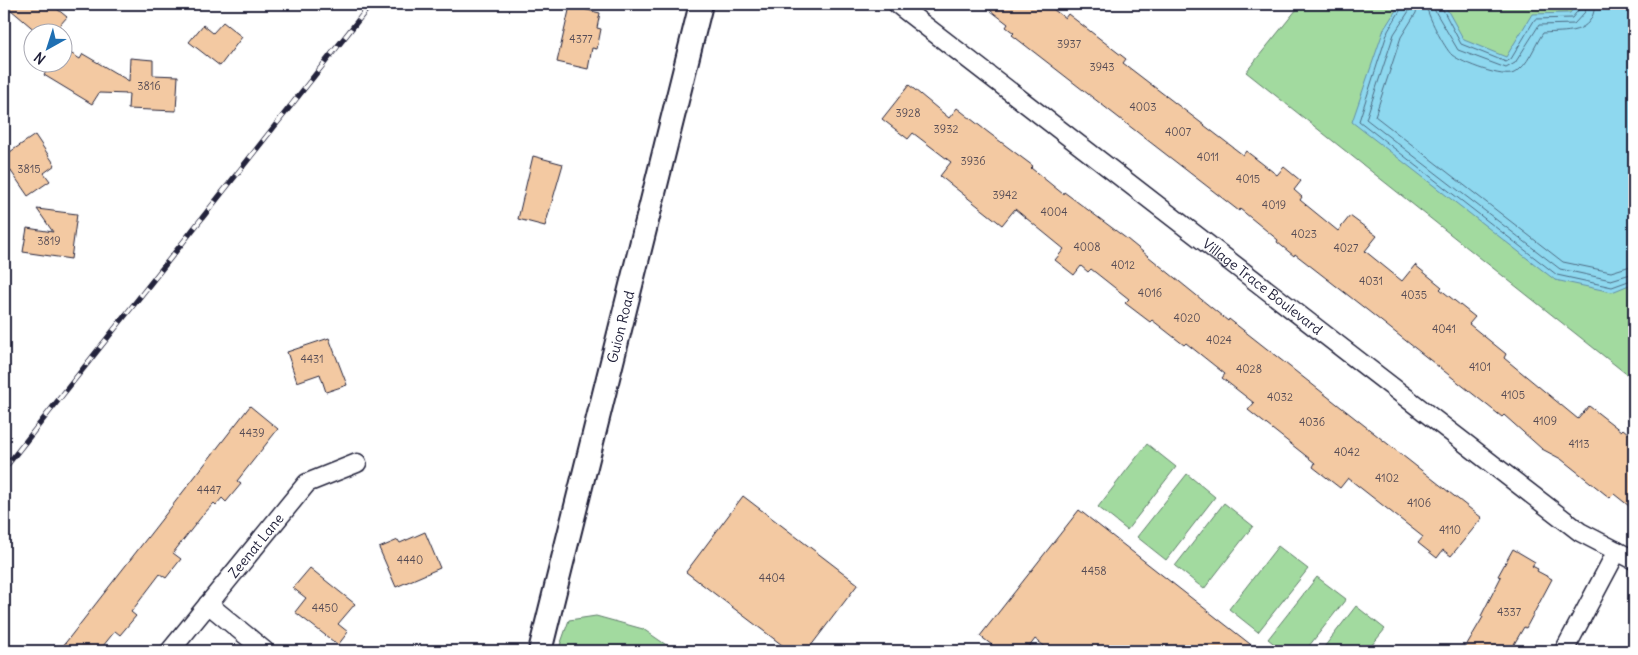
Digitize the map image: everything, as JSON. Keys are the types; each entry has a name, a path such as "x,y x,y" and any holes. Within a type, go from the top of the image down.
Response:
{"street":[{"name":"Guion Road","path":"540,651 701,4"},
{"name":"Village Trace Boulevard","path":"898,4 1580,532 1634,560"},
{"name":"Zeenat Lane","path":"170,651 307,483 358,463"},
{"path":"1564,651 1617,551"},
{"path":"208,604 265,651"}],"green space":[{"path":"1301,4 1634,4 1634,380 1246,72"},
{"path":"1147,444 1176,467 1127,530 1098,507"},
{"path":"1187,474 1215,497 1166,560 1137,537"},
{"path":"1224,503 1253,526 1204,589 1175,566"},
{"path":"1278,546 1308,569 1258,632 1229,609"},
{"path":"1317,577 1346,599 1305,651 1283,651 1268,639"},
{"path":"1356,606 1385,629 1367,651 1321,651"},
{"path":"596,616 643,629 675,651 558,651 569,620"}],"water":[{"path":"1400,4 1444,4 1464,40 1506,57 1532,14 1570,13 1577,4 1634,4 1634,283 1612,292 1555,280 1352,122 1384,29"}],"building":[{"path":"4,4 51,4 67,17 63,22 25,22"},
{"path":"982,4 1046,4 1065,18 1068,14 1126,59 1123,63 1243,155 1246,151 1277,175 1284,167 1301,181 1294,190 1302,197 1300,200 1338,231 1350,216 1377,236 1365,251 1402,281 1415,265 1442,287 1440,289 1475,317 1469,324 1506,354 1504,358 1578,419 1589,406 1621,431 1623,429 1634,438 1634,510 1614,494 1610,498 1561,459 1542,449 1504,415 1502,417 1295,254 1294,256 1277,242 1278,240 1240,209 1239,211 1012,35 1014,33 1006,27 1008,24"},
{"path":"570,6 600,13 597,28 601,29 597,49 592,48 588,69 557,62"},
{"path":"223,22 242,37 220,66 189,42 203,25 213,33"},
{"path":"72,54 80,59 83,54 129,81 130,58 153,60 153,75 178,76 176,111 128,109 129,94 99,93 92,104 44,75 46,72 72,72"},
{"path":"909,85 949,118 957,108 1033,166 1031,168 1063,194 1064,192 1127,239 1228,321 1229,319 1482,518 1451,556 1443,550 1437,558 1418,543 1423,537 1348,478 1340,488 1313,467 1315,463 1248,410 1254,403 1222,378 1225,374 1186,343 1184,345 1152,320 1150,322 1125,303 1129,299 1091,269 1088,272 1081,266 1074,275 1055,260 1064,249 1015,209 1002,225 940,176 951,162 913,133 908,139 882,119"},
{"path":"35,135 55,165 44,173 50,181 28,196 4,161 4,156"},
{"path":"533,156 563,164 545,226 518,219"},
{"path":"37,209 77,214 71,259 23,252 27,228 53,232"},
{"path":"329,338 347,385 326,392 320,374 297,382 287,352"},
{"path":"250,406 278,429 237,481 241,484 226,502 222,498 216,505 214,503 202,516 173,553 181,559 166,578 160,574 131,612 136,616 120,635 115,631 99,651 59,651"},
{"path":"743,496 858,584 807,651 790,651 686,572"},
{"path":"1079,510 1259,651 1051,651 1035,639 1026,651 1000,651 980,636"},
{"path":"425,532 440,568 396,587 379,548 398,540 400,543"},
{"path":"1513,549 1535,562 1532,566 1538,569 1537,571 1552,579 1526,628 1524,627 1510,651 1463,651 1483,617 1481,616 1501,577 1498,576"},
{"path":"310,568 355,604 338,624 348,632 338,645 295,612 306,598 293,588"}],"railway":[{"path":"4,469 371,4"}]}
